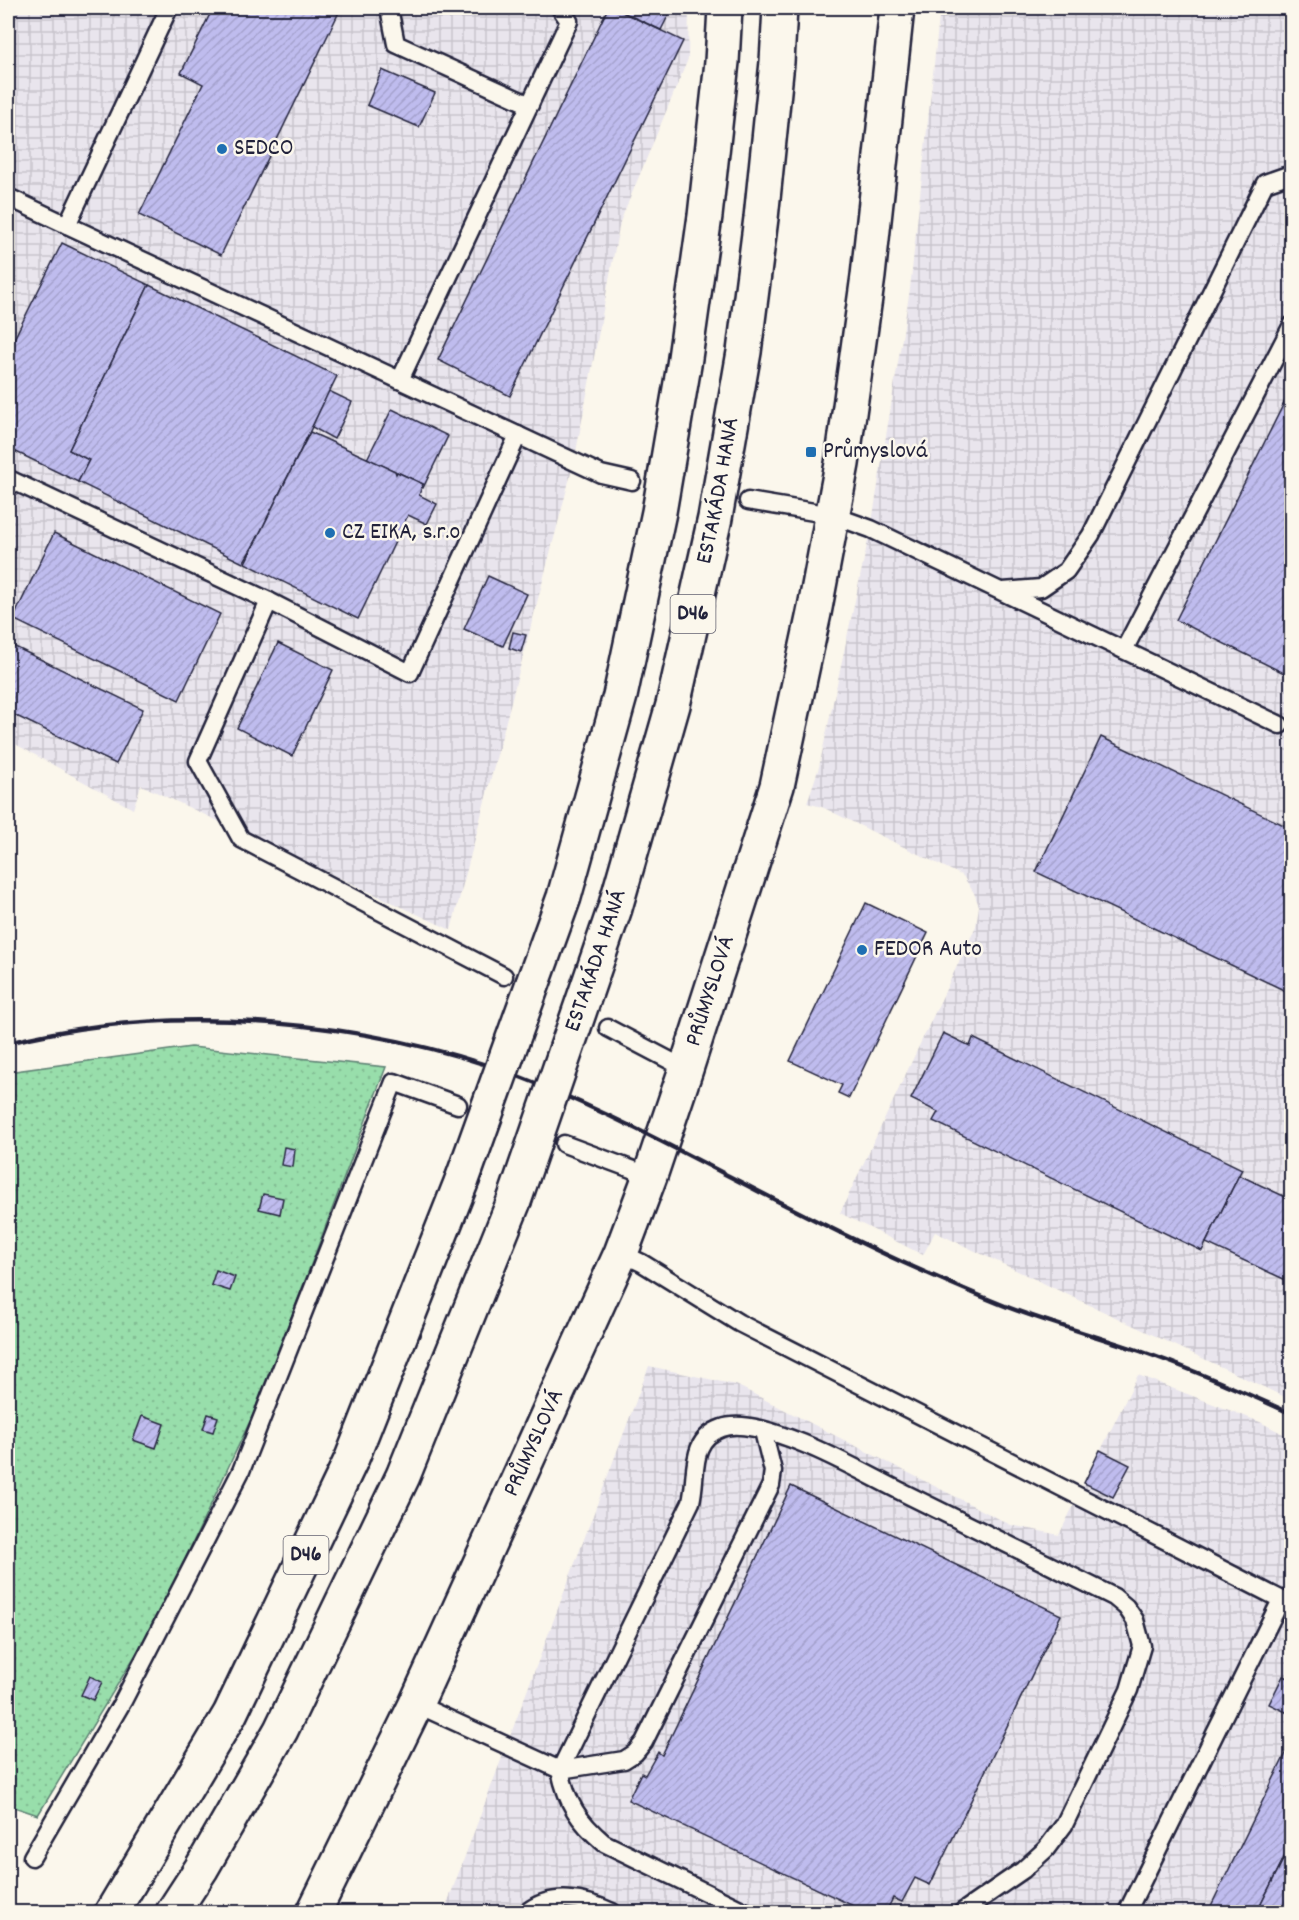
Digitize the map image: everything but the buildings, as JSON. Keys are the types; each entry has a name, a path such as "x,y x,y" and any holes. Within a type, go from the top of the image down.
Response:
{"main road":[{"name":"D46","path":"112,1912 230,1714 352,1458 462,1180 564,897 620,696 659,512 684,366 707,204 722,62 725,8"},
{"name":"ESTAKÁDA HANÁ","path":"173,1912 201,1869 281,1730 404,1476 514,1201 615,908 673,705 715,518 744,352 763,207 780,8"},
{"name":"PRŮMYSLOVÁ","path":"314,1912 416,1704 621,1253 687,1069 777,786 814,613 842,464 868,276 897,8"}],"lane":[{"path":"68,225 169,8"},
{"path":"389,8 396,44 530,105"},
{"path":"400,380 569,21 560,8"},
{"path":"1001,591 1041,588 1066,571 1091,535 1265,183 1285,176 1292,178"},
{"path":"8,197 601,474 632,481"},
{"path":"1124,650 1292,325"},
{"path":"8,480 269,601 410,673 518,435"},
{"path":"748,501 832,515 871,529 1280,725"},
{"path":"269,601 198,761 241,839 504,976"},
{"path":"608,1028 687,1069"},
{"path":"32,1857 123,1701 241,1471 394,1082 458,1106"},
{"path":"564,1144 650,1176"},
{"path":"621,1253 642,1263 739,1323 1286,1603 1127,1912"},
{"path":"746,1912 604,1843 575,1814 564,1789 560,1770 691,1502 699,1447 712,1433 723,1428 743,1426 784,1436 812,1448 1092,1586 1114,1597 1126,1607 1135,1620 1142,1646 1129,1690 1064,1825 1046,1849 1023,1870 962,1912"},
{"path":"416,1704 560,1770 624,1760 636,1754 771,1485 773,1471 763,1431"},
{"path":"527,1912 553,1900 574,1899 612,1912"}],"shaded area":[{"path":"8,8 689,8 688,59 620,222 574,462 451,930 141,785 133,809 8,740"},
{"path":"940,8 1291,8 1291,1400 935,1232 923,1255 840,1213 976,926 979,906 963,876 822,807 807,803 819,767 872,522 910,289"},
{"path":"649,1366 736,1385 1011,1525 1059,1535 1138,1375 1260,1422 1291,1438 1291,1912 444,1912"}],"green space":[{"path":"191,1047 386,1067 259,1402 155,1623 38,1815 8,1805 8,1072"}],"railway":[{"path":"8,1043 71,1030 137,1023 204,1020 273,1023 341,1031 408,1043 472,1061 533,1082 580,1102 673,1147 809,1218 956,1286 1026,1314 1179,1365 1292,1414"}],"place":[{"name":"SEDCO","path":"222,149"},
{"name":"Průmyslová","path":"811,452"},
{"name":"CZ EIKA, s.r.o","path":"330,533"},
{"name":"FEDOR Auto","path":"862,950"}]}
